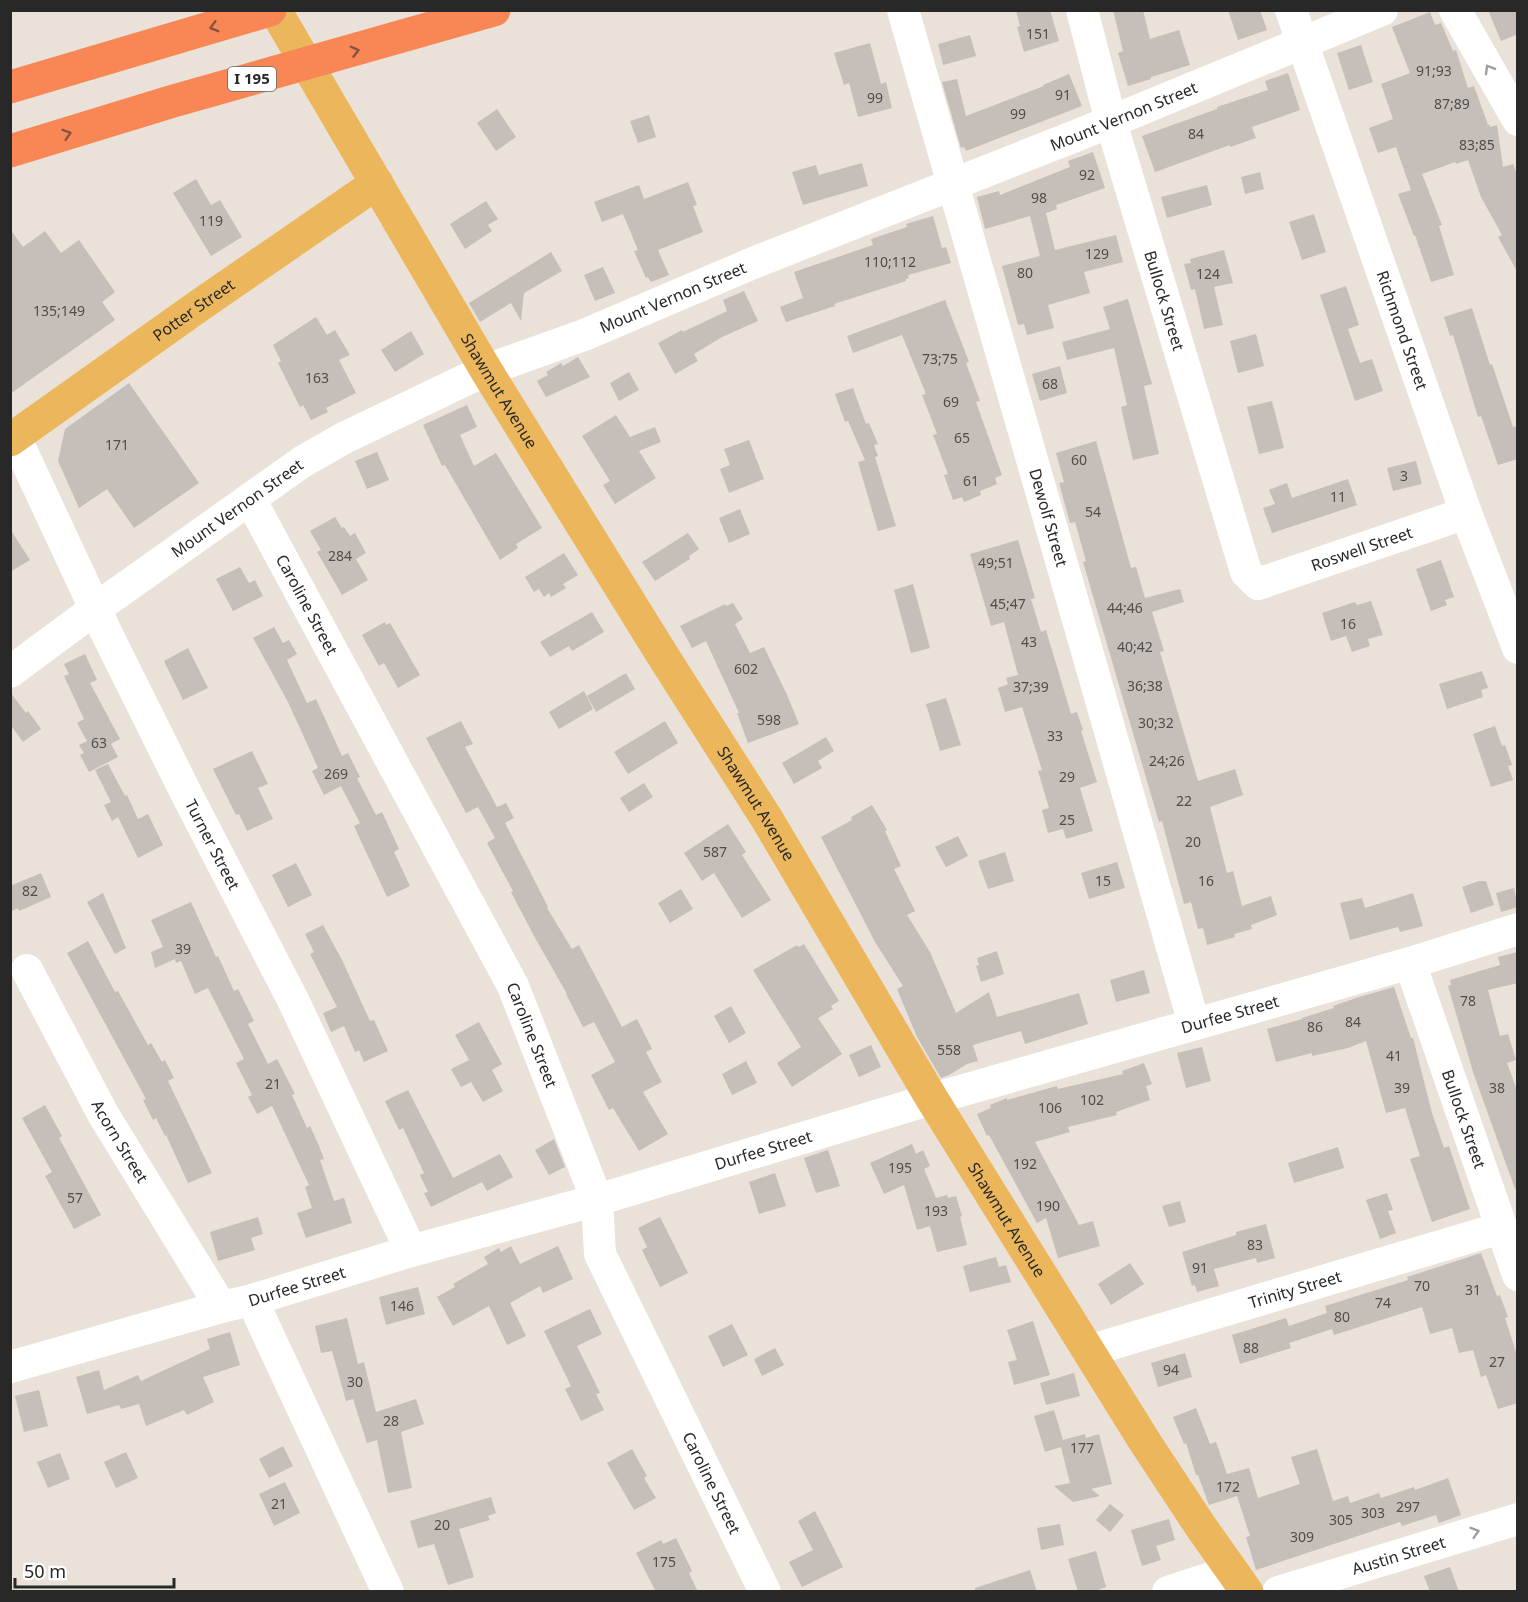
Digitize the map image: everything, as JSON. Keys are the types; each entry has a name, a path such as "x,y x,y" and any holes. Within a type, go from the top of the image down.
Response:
{"highway":[{"path":"10,87 270,10"},
{"name":"I 195","path":"10,151 170,102 494,10"}],"main road":[{"name":"Shawmut Avenue","path":"275,10 486,370 767,819 932,1099 1145,1442 1239,1581"},
{"name":"Potter Street","path":"13,438 377,183"}],"street":[{"name":"Dewolf Street","path":"903,10 1194,1024"},
{"name":"Bullock Street","path":"1082,10 1111,122 1239,553 1246,572 1258,584"},
{"name":"Richmond Street","path":"1290,10 1466,513 1518,648"},
{"name":"Mount Vernon Street","path":"10,672 302,462 344,438 486,370 584,335 753,263 1111,122 1382,10"},
{"path":"1455,10 1518,120"},
{"name":"Turner Street","path":"13,438 187,795 293,1000 411,1251"},
{"name":"Caroline Street","path":"250,499 513,986 597,1200 600,1254 765,1592"},
{"name":"Roswell Street","path":"1258,584 1466,513"},
{"name":"Durfee Street","path":"10,1367 252,1300 411,1251 597,1200 932,1099 1410,963 1518,929"},
{"name":"Bullock Street","path":"1410,963 1518,1275"},
{"name":"Acorn Street","path":"27,970 103,1114 221,1307"},
{"name":"Trinity Street","path":"1088,1351 1501,1228"},
{"path":"252,1300 388,1592"},
{"name":"Austin Street","path":"1278,1592 1518,1519"},
{"path":"1168,1592 1239,1581"}],"building":[{"path":"1016,10 1050,10 1059,41 1024,52 1017,27 1020,26"},
{"path":"1113,10 1143,10 1150,39 1179,30 1190,65 1128,86 1118,53 1123,51"},
{"path":"1228,10 1260,10 1267,30 1238,40"},
{"path":"1488,10 1518,10 1518,34 1501,41"},
{"path":"1430,12 1435,25 1441,23 1453,51 1456,50 1468,88 1474,86 1488,125 1490,127 1497,125 1503,167 1513,164 1518,177 1518,273 1498,237 1502,235 1481,197 1468,160 1456,164 1455,162 1422,174 1442,225 1439,226 1454,275 1431,282 1398,194 1411,190 1396,147 1378,153 1369,128 1393,119 1381,84 1410,73 1392,27"},
{"path":"970,35 976,56 943,65 938,44"},
{"path":"870,43 881,84 886,82 892,108 858,117 849,83 844,85 834,53"},
{"path":"1361,45 1373,82 1349,90 1337,53"},
{"path":"1288,73 1300,110 1252,127 1256,138 1155,172 1142,136 1268,90 1265,81"},
{"path":"1069,74 1082,106 966,151 964,147 961,148 942,82 957,79 966,116"},
{"path":"497,109 516,137 496,151 477,123"},
{"path":"649,115 656,137 638,143 630,121"},
{"path":"1093,152 1105,188 1056,205 1057,209 1046,213 1055,250 1116,235 1123,262 1084,272 1090,293 1048,305 1054,328 1027,335 1024,324 1018,325 1002,266 1040,256 1030,216 985,229 977,197 999,191 1000,195 1070,167 1068,161"},
{"path":"862,163 868,186 803,205 792,172 816,165 819,175"},
{"path":"1260,172 1264,189 1245,194 1241,177"},
{"path":"196,179 211,205 220,200 242,237 211,256 173,193"},
{"path":"688,182 697,205 693,206 703,232 658,250 669,275 651,282 648,277 646,278 634,251 638,250 623,214 602,222 594,202 639,185 644,199"},
{"path":"1207,185 1212,205 1167,218 1161,197"},
{"path":"486,201 498,219 488,225 492,231 465,249 450,224"},
{"path":"1314,214 1326,252 1302,260 1289,222"},
{"path":"933,216 942,248 946,247 951,263 908,275 909,278 906,281 786,322 780,307 803,298 794,272 873,245 871,239 907,227 906,224"},
{"path":"10,229 23,247 45,231 61,253 79,240 115,292 102,302 115,320 10,394"},
{"path":"1224,250 1233,283 1214,287 1223,325 1204,329 1195,289 1191,290 1184,264 1191,263 1190,259"},
{"path":"551,252 562,271 524,293 521,321 511,303 480,322 469,303"},
{"path":"603,267 615,293 595,301 584,275"},
{"path":"1346,286 1359,325 1348,329 1360,363 1372,359 1383,391 1355,401 1320,295"},
{"path":"744,291 758,321 722,337 694,354 698,361 675,374 658,343 727,311 723,300"},
{"path":"1128,299 1152,384 1144,386 1159,454 1133,460 1121,407 1127,405 1114,348 1067,360 1062,342 1110,329 1103,307"},
{"path":"945,300 969,362 966,363 980,401 976,402 1002,475 995,478 997,484 980,491 981,495 964,502 962,497 953,500 944,475 948,474 933,435 937,434 922,395 926,394 902,335 853,353 847,336"},
{"path":"1472,308 1513,427 1518,426 1518,459 1498,465 1481,416 1478,417 1453,335 1450,336 1444,317"},
{"path":"316,317 327,335 335,330 350,355 339,360 356,393 326,408 328,412 311,420 303,405 300,407 278,363 281,361 273,345"},
{"path":"411,331 424,354 395,372 381,350"},
{"path":"1256,334 1264,366 1238,373 1230,341"},
{"path":"578,357 590,377 546,397 537,381 561,363 563,366"},
{"path":"1060,366 1067,393 1040,401 1032,374"},
{"path":"629,372 639,390 619,401 610,383"},
{"path":"129,383 199,483 134,528 107,489 79,508 58,461 65,429"},
{"path":"853,388 866,424 869,423 878,444 874,445 878,456 875,457 896,526 878,531 858,462 865,460 848,421 845,422 835,394"},
{"path":"1272,401 1284,448 1259,454 1247,407"},
{"path":"467,405 477,427 460,435 474,466 496,453 542,528 516,544 518,548 500,560 445,465 442,466 423,425"},
{"path":"616,415 630,437 655,427 661,442 639,451 656,478 615,504 603,485 610,481 582,436"},
{"path":"749,440 764,479 729,493 720,469 730,465 724,449"},
{"path":"1096,441 1131,568 1136,567 1145,598 1180,589 1184,602 1152,612 1164,651 1160,652 1198,781 1235,769 1243,795 1210,807 1227,873 1233,871 1242,906 1271,896 1277,915 1251,925 1252,929 1234,934 1235,937 1207,945 1203,928 1198,929 1191,902 1184,904 1162,821 1159,822 1083,562 1086,561 1075,522 1070,523 1059,483 1064,482 1056,453"},
{"path":"377,452 389,480 367,489 355,461"},
{"path":"1416,461 1422,484 1393,491 1387,468"},
{"path":"1348,479 1357,505 1272,533 1263,508 1275,504 1269,490 1287,483 1292,498"},
{"path":"740,509 750,534 729,543 719,518"},
{"path":"335,517 350,536 355,533 366,553 356,559 368,580 342,595 317,552 321,550 310,531"},
{"path":"10,529 30,560 10,572"},
{"path":"688,533 699,549 689,556 690,559 655,581 642,562"},
{"path":"1018,540 1035,598 1031,599 1041,632 1046,630 1071,714 1077,712 1097,782 1080,788 1093,831 1066,839 1063,829 1048,833 1042,810 1049,808 1038,771 1042,770 1022,707 1005,712 998,688 1008,684 1006,678 1018,675 1004,622 991,626 970,554"},
{"path":"564,553 578,575 563,584 566,588 551,597 549,593 544,597 539,589 534,592 525,577"},
{"path":"1441,560 1454,597 1445,600 1447,605 1431,611 1416,569"},
{"path":"240,567 249,583 255,580 263,596 233,611 216,579"},
{"path":"913,584 930,648 911,653 894,590"},
{"path":"1371,601 1383,635 1368,639 1370,646 1352,652 1346,636 1331,641 1322,613 1355,602 1357,605"},
{"path":"733,603 743,619 735,624 750,653 764,647 799,724 748,743 737,713 739,713 706,641 692,648 680,626 725,604 726,606"},
{"path":"592,612 604,632 572,651 569,646 550,657 540,642"},
{"path":"385,622 386,625 390,623 420,675 398,688 384,663 379,666 362,635"},
{"path":"274,627 283,643 289,640 297,654 287,660 307,703 316,699 342,756 348,753 360,777 357,778 376,815 382,812 399,849 394,852 410,886 387,897 354,826 360,823 341,786 324,795 312,771 318,768 288,702 253,638"},
{"path":"188,648 208,688 183,700 164,661"},
{"path":"85,654 97,680 90,683 120,739 111,744 118,757 89,772 80,755 84,753 79,745 87,741 77,723 84,719 64,676 69,674 64,664"},
{"path":"1482,671 1488,688 1481,690 1483,697 1447,709 1439,684"},
{"path":"626,673 635,689 596,712 587,696"},
{"path":"584,691 593,709 559,729 549,712"},
{"path":"10,692 41,729 23,742 10,724"},
{"path":"946,698 961,745 940,751 926,704"},
{"path":"461,721 473,744 465,747 497,807 506,803 514,818 505,823 547,908 572,949 579,945 622,1027 637,1019 652,1049 646,1052 662,1082 643,1092 668,1134 639,1151 613,1108 609,1110 591,1075 615,1062 594,1022 583,1027 534,936 487,843 495,838 478,807 466,813 426,738"},
{"path":"665,721 678,743 628,774 614,752"},
{"path":"1495,726 1512,765 1508,766 1513,780 1491,787 1473,734"},
{"path":"826,737 834,751 818,761 822,768 794,784 782,763"},
{"path":"252,751 268,784 258,788 273,819 247,831 239,814 236,815 213,769"},
{"path":"108,764 125,796 127,795 138,819 148,814 163,845 138,858 118,817 112,821 104,805 111,802 95,770"},
{"path":"644,783 653,797 629,812 620,798"},
{"path":"872,805 887,830 885,831 901,866 894,869 915,911 907,915 930,952 956,1013 989,992 997,1017 1079,993 1088,1024 1025,1044 1021,1031 973,1045 978,1061 967,1064 941,1078 917,1037 897,989 903,986 875,942 821,837 852,820 851,817"},
{"path":"728,824 746,852 742,855 771,900 742,918 714,873 702,881 684,853"},
{"path":"958,836 968,856 946,867 935,847"},
{"path":"1005,852 1014,881 988,889 978,861"},
{"path":"1117,862 1125,888 1089,899 1081,873"},
{"path":"296,863 312,895 288,907 272,875"},
{"path":"41,873 51,897 19,911 18,908 10,912 10,886"},
{"path":"1486,881 1494,905 1471,913 1462,887"},
{"path":"1514,888 1518,907 1501,912 1496,893"},
{"path":"681,889 693,909 670,923 658,903"},
{"path":"103,893 126,948 115,954 87,902"},
{"path":"1413,893 1423,926 1400,932 1398,927 1350,940 1340,903 1362,898 1365,908"},
{"path":"191,902 234,991 238,989 254,1021 248,1024 268,1064 277,1059 295,1094 292,1095 307,1128 310,1126 324,1159 320,1160 334,1201 344,1198 352,1223 306,1238 297,1213 312,1208 305,1187 309,1185 272,1106 257,1114 248,1097 252,1095 236,1063 244,1059 208,988 195,994 181,961 176,963 175,959 155,968 151,952 163,947 151,920"},
{"path":"323,925 370,1021 374,1020 388,1051 364,1062 359,1050 355,1052 344,1026 331,1032 323,1013 337,1007 310,954 314,952 305,934"},
{"path":"88,941 115,992 118,991 148,1045 151,1043 162,1062 165,1060 174,1078 168,1081 212,1173 188,1183 166,1135 156,1118 153,1120 143,1100 146,1099 67,953"},
{"path":"804,944 839,1001 831,1006 833,1009 818,1018 842,1054 792,1087 777,1063 801,1047 753,970 797,945 798,947"},
{"path":"997,951 1004,974 981,982 976,966 979,965 977,958"},
{"path":"1518,952 1518,983 1488,990 1500,1036 1508,1034 1516,1060 1507,1063 1518,1093 1518,1189 1515,1189 1473,1072 1448,986 1451,985 1450,980 1500,965 1498,957"},
{"path":"1144,970 1150,993 1116,1002 1110,980"},
{"path":"1394,987 1411,1038 1413,1038 1432,1113 1444,1148 1449,1146 1470,1209 1432,1222 1410,1159 1420,1156 1405,1108 1386,1113 1366,1041 1348,1048 1312,1056 1312,1053 1276,1062 1267,1029"},
{"path":"731,1006 746,1033 729,1043 714,1016"},
{"path":"479,1022 502,1064 492,1070 503,1091 483,1102 471,1082 461,1087 451,1069 469,1060 455,1035"},
{"path":"871,1045 881,1067 859,1077 849,1055"},
{"path":"1202,1047 1211,1081 1186,1088 1177,1053"},
{"path":"746,1061 757,1083 732,1095 722,1074"},
{"path":"1144,1063 1152,1084 1146,1086 1150,1100 1116,1112 1117,1115 1068,1127 1070,1132 1035,1142 1079,1225 1093,1221 1100,1246 1058,1258 1046,1218 1037,1223 989,1135 987,1136 977,1114 991,1108 990,1105 1007,1098 1007,1100 1057,1086 1058,1089 1123,1074 1122,1071"},
{"path":"408,1090 453,1178 500,1154 513,1177 487,1191 482,1182 431,1207 424,1193 428,1192 420,1175 424,1173 403,1128 399,1130 385,1101"},
{"path":"45,1105 62,1136 59,1138 101,1215 74,1229 45,1176 52,1172 22,1118"},
{"path":"554,1139 565,1167 549,1175 535,1150"},
{"path":"912,1144 916,1154 923,1150 930,1166 924,1169 936,1198 947,1195 948,1198 956,1196 967,1245 937,1252 930,1226 917,1230 904,1185 884,1194 870,1163"},
{"path":"1338,1147 1344,1168 1294,1183 1288,1163"},
{"path":"828,1150 840,1186 816,1193 804,1158"},
{"path":"775,1173 786,1206 759,1214 749,1182"},
{"path":"1387,1193 1393,1210 1388,1211 1396,1233 1380,1239 1366,1200"},
{"path":"1180,1201 1186,1222 1169,1227 1162,1206"},
{"path":"258,1217 263,1234 251,1238 255,1250 218,1261 210,1232"},
{"path":"660,1217 688,1273 660,1287 642,1250 647,1247 638,1228"},
{"path":"1266,1224 1275,1258 1257,1263 1256,1258 1214,1269 1219,1286 1197,1292 1195,1285 1192,1286 1182,1252 1236,1235 1236,1232"},
{"path":"511,1246 520,1264 558,1246 573,1279 543,1293 540,1286 510,1303 526,1336 507,1345 489,1306 453,1326 437,1297 455,1287 453,1284 488,1264 484,1257 499,1248 501,1252"},
{"path":"1481,1253 1497,1296 1500,1295 1508,1317 1505,1318 1518,1358 1518,1403 1498,1409 1486,1375 1481,1377 1473,1350 1459,1353 1452,1328 1430,1334 1422,1307 1334,1335 1332,1329 1289,1343 1291,1348 1240,1364 1232,1335 1286,1318 1289,1326 1327,1313 1325,1306 1408,1280 1407,1277"},
{"path":"996,1257 999,1267 1006,1265 1011,1282 970,1292 963,1266"},
{"path":"1130,1263 1144,1284 1111,1305 1098,1284"},
{"path":"418,1287 425,1314 386,1325 379,1297"},
{"path":"590,1309 602,1334 577,1346 600,1393 596,1394 604,1410 581,1421 565,1389 571,1386 544,1331"},
{"path":"347,1318 358,1364 364,1362 376,1412 416,1399 424,1424 401,1432 412,1488 388,1493 377,1440 367,1443 353,1399 346,1401 332,1351 321,1353 315,1326"},
{"path":"1033,1321 1050,1375 1014,1385 1008,1362 1017,1360 1007,1330"},
{"path":"732,1324 748,1355 723,1367 708,1336"},
{"path":"230,1332 240,1365 203,1377 214,1402 187,1415 184,1410 146,1426 139,1404 121,1409 119,1405 87,1414 76,1377 99,1370 104,1390 138,1375 141,1381 210,1349 207,1339"},
{"path":"775,1348 784,1365 762,1376 754,1359"},
{"path":"1185,1353 1192,1377 1158,1387 1151,1363"},
{"path":"1074,1373 1080,1396 1046,1405 1040,1383"},
{"path":"39,1390 48,1426 24,1432 15,1396"},
{"path":"1196,1408 1210,1444 1216,1442 1227,1474 1249,1468 1258,1498 1300,1484 1291,1457 1317,1449 1333,1501 1348,1496 1350,1503 1379,1493 1381,1498 1414,1487 1415,1490 1448,1478 1461,1515 1439,1523 1436,1515 1402,1526 1400,1522 1256,1570 1246,1537 1250,1536 1237,1496 1209,1505 1186,1443 1184,1444 1173,1417"},
{"path":"1054,1410 1063,1440 1085,1434 1086,1438 1099,1434 1112,1484 1091,1489 1100,1496 1073,1502 1054,1486 1070,1483 1061,1447 1045,1452 1034,1416"},
{"path":"283,1446 293,1466 269,1478 259,1459"},
{"path":"632,1449 647,1476 644,1478 656,1498 634,1510 607,1463"},
{"path":"126,1452 138,1478 116,1488 104,1462"},
{"path":"60,1453 70,1479 48,1488 37,1462"},
{"path":"285,1482 300,1513 274,1526 259,1494"},
{"path":"491,1497 496,1513 488,1516 490,1520 459,1529 474,1577 448,1585 434,1544 418,1548 410,1521"},
{"path":"1110,1504 1124,1515 1110,1532 1096,1520"},
{"path":"815,1511 843,1567 802,1587 789,1562 813,1550 798,1521"},
{"path":"1169,1519 1175,1540 1156,1546 1161,1560 1142,1566 1131,1530"},
{"path":"1060,1524 1064,1545 1041,1550 1037,1528"},
{"path":"676,1538 692,1571 689,1573 698,1592 656,1592 636,1553 661,1540 663,1544"},
{"path":"1096,1551 1106,1587 1092,1592 1078,1592 1068,1559"},
{"path":"1450,1567 1459,1592 1430,1592 1424,1576"},
{"path":"1030,1570 1037,1592 975,1592 975,1588"}]}
